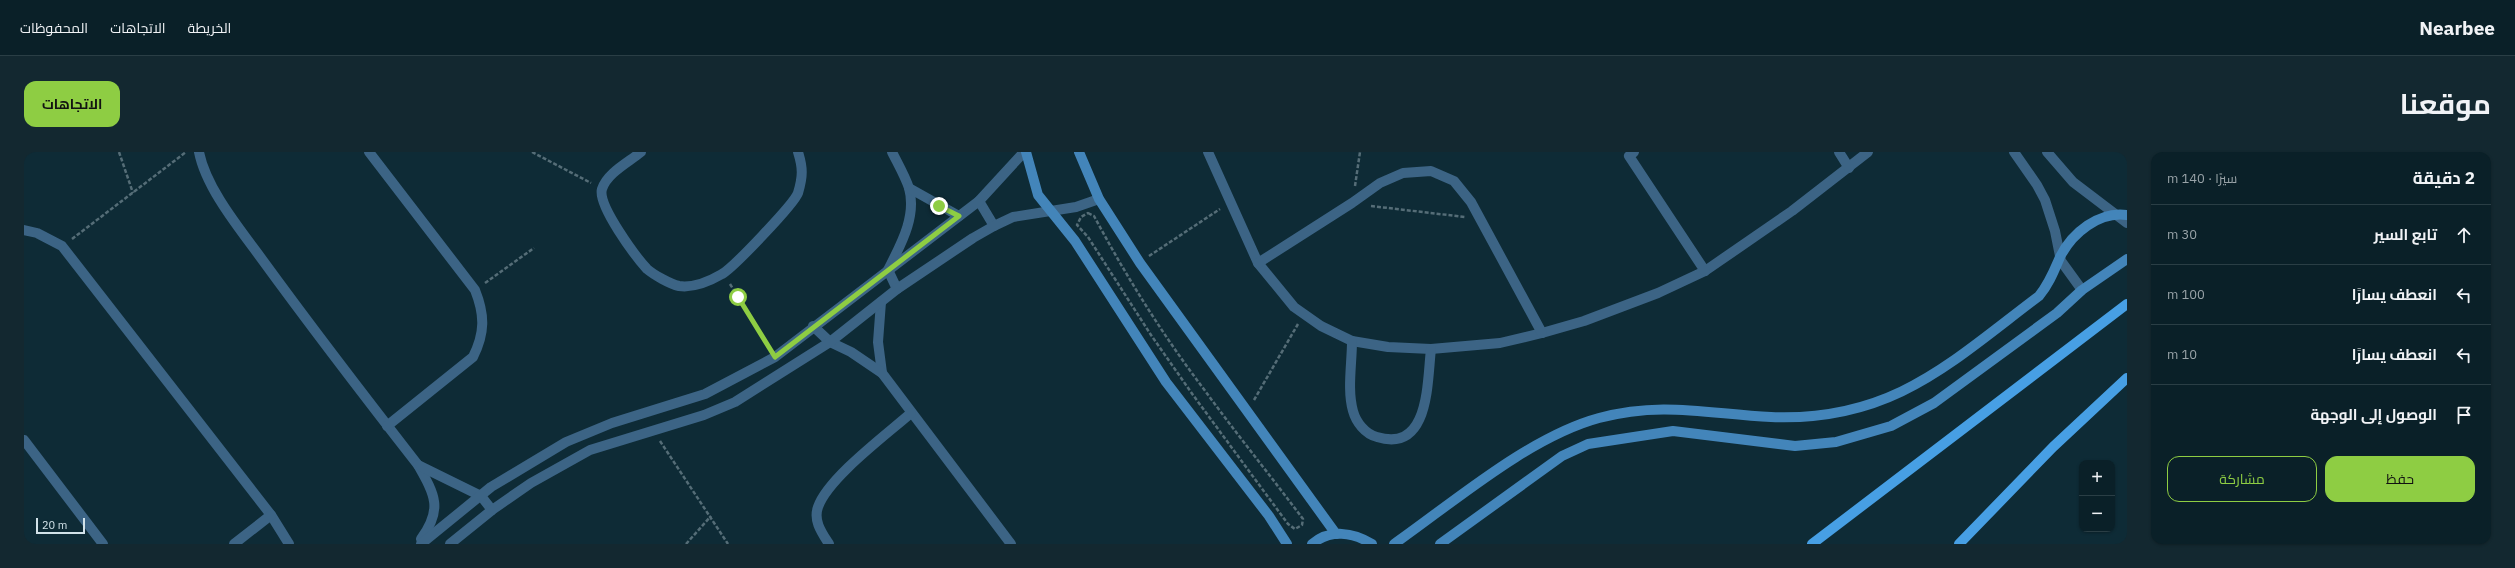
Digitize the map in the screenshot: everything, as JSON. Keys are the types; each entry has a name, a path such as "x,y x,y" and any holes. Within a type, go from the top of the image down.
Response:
{"main road":[{"path":"1812,544 2127,304"},
{"path":"1959,544 2053,447 2127,378"}],"street":[{"path":"199,152 202,169 240,228 303,316 418,465 433,491 433,523 419,544"},
{"path":"369,152 475,290 482,306 484,324 481,341 473,357 387,426"},
{"path":"641,152 614,173 602,189 602,196 610,217 648,269 678,286 691,286 723,274 788,209 797,194 804,169 798,152"},
{"path":"888,270 905,234 911,201 909,188 892,152"},
{"path":"419,544 481,496 566,442 612,423 705,394 775,357 813,326 979,201 1025,152 1038,195 1048,210 1075,241 1166,382 1269,516 1287,544"},
{"path":"1079,152 1099,199 1140,263 1247,413 1336,534"},
{"path":"1208,152 1258,263 1294,307 1321,326 1352,341 1388,346 1431,349 1500,343 1542,333 1584,321 1658,293 1705,271 1792,211 1868,152"},
{"path":"1634,152 1629,156 1705,271"},
{"path":"1838,152 1849,168"},
{"path":"2014,152 2037,185 2045,200 2061,256 2068,274 2082,290"},
{"path":"2048,153 2073,182 2099,203 2116,213 2127,223"},
{"path":"1258,263 1352,203 1372,187 1391,177 1417,170 1431,171 1454,181 1471,202 1482,219 1542,333"},
{"path":"909,188 959,216"},
{"path":"450,544 492,510 532,483 590,450 704,415 735,402 830,342 897,289 972,238 994,226 1013,217 1048,210 1076,207 1099,199"},
{"path":"979,201 994,226"},
{"path":"1394,544 1534,446 1566,430 1599,418 1630,411 1668,408 1771,417 1818,416 1876,404 1902,393 1930,378 2039,296 2047,287 2061,256 2074,238 2088,225 2116,213 2127,215"},
{"path":"24,230 37,233 62,246 271,515 288,544"},
{"path":"1440,544 1556,460 1588,444 1673,431 1794,446 1836,442 1891,426 1934,403 1970,378 2057,313 2082,290 2127,259"},
{"path":"888,270 897,289"},
{"path":"881,302 878,342 882,373"},
{"path":"813,326 830,342 855,355 882,373 1011,544"},
{"path":"1352,341 1353,411 1357,422 1365,431 1375,437 1387,439 1399,437 1410,432 1418,424 1423,413 1431,349"},
{"path":"829,544 820,531 817,519 818,508 823,498 848,469 911,413"},
{"path":"24,440 103,544"},
{"path":"418,465 481,496 492,510"},
{"path":"234,544 271,515"},
{"path":"1312,544 1324,537 1336,534 1361,537 1372,544"}],"path":[{"path":"119,152 133,193"},
{"path":"62,246 187,152"},
{"path":"532,152 602,189"},
{"path":"1360,152 1352,203 1482,219"},
{"path":"1140,263 1230,202"},
{"path":"1088,213 1094,216 1100,226 1118,260 1156,321 1202,388 1303,518 1302,525 1295,529 1288,524 1176,371 1110,269 1088,237 1077,225 1080,217 1088,213"},
{"path":"475,290 534,248"},
{"path":"723,274 775,357"},
{"path":"1247,413 1304,313"},
{"path":"653,431 728,544"},
{"path":"686,544 710,516"}],"route":[{"path":"738,297 775,357 813,326 959,216 939,206"}]}
